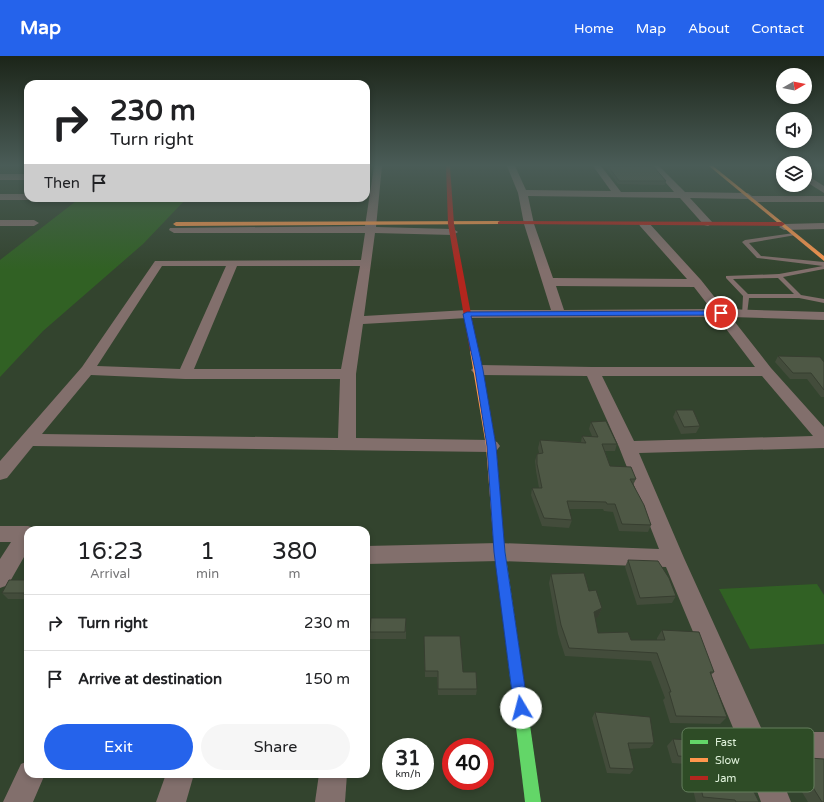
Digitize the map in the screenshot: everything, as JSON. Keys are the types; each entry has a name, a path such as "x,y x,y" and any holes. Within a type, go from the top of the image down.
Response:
{"street":[{"path":"445,201 449,226 479,370 491,446 499,552 533,802"},
{"path":"449,201 449,226"},
{"path":"525,201 529,224 559,314"},
{"path":"687,201 708,223"},
{"path":"753,201 824,259"},
{"path":"347,443 348,374 358,320 366,263 370,226 370,202"},
{"path":"0,223 34,223"},
{"path":"175,227 708,223 824,226"},
{"path":"644,224 697,283 766,371 824,438"},
{"path":"794,234 824,234"},
{"path":"0,473 87,370 159,263 366,263"},
{"path":"185,374 233,263"},
{"path":"548,282 697,283"},
{"path":"358,320 467,314 721,313 818,316 824,327"},
{"path":"87,370 185,374 348,374"},
{"path":"479,370 592,372 766,371"},
{"path":"592,372 628,447 673,558 747,728"},
{"path":"28,440 491,446"},
{"path":"628,447 824,442"},
{"path":"0,534 24,534"},
{"path":"0,578 24,540"},
{"path":"370,555 499,552 673,558"},
{"path":"18,802 29,778"},
{"path":"172,802 179,778"},
{"path":"330,802 333,778"},
{"path":"772,792 776,802"}],"lane":[{"path":"794,234 745,242 760,257 824,266"},
{"path":"824,266 779,276 728,277 746,296 799,296 824,301"},
{"path":"779,276 799,296"},
{"path":"744,314 746,296"}],"green space":[{"path":"75,202 183,202 143,244 43,331 0,377 0,260"},
{"path":"817,584 824,595 824,644 750,649 719,589"}],"building":[{"path":"778,356 820,357 824,362 824,390 811,373 793,373"},
{"path":"676,410 693,410 700,426 684,427"},
{"path":"606,421 617,444 602,444 610,466 631,467 636,479 630,479 644,505 651,525 622,524 615,504 607,504 606,502 567,501 572,520 544,518 532,488 542,488 537,464 537,454 543,453 540,440 586,443 582,436 598,437 591,422"},
{"path":"628,560 658,561 669,578 676,596 640,598"},
{"path":"584,573 589,591 596,590 602,608 594,612 598,633 628,632 631,640 665,640 662,630 699,632 714,672 710,672 727,717 676,716 669,692 671,692 657,653 569,648 561,625 551,574"},
{"path":"9,580 24,580 24,593 2,593"},
{"path":"371,618 406,618 405,632 370,632"},
{"path":"424,636 460,636 463,672 476,672 477,689 438,689 438,671 425,671"},
{"path":"595,712 650,717 654,743 628,743 634,769 610,768"},
{"path":"673,739 682,740 682,756 678,756"},
{"path":"814,758 824,759 824,802 822,802 814,789"},
{"path":"702,792 754,792 759,802 736,802 735,800 703,797"}],"traffic: fast":[{"path":"498,536 533,802"}],"traffic: slow":[{"path":"753,201 824,259"},
{"path":"176,224 500,223"},
{"path":"474,351 491,446 498,536"}],"traffic: jam":[{"path":"450,201 451,224 474,351"},
{"path":"500,223 782,224"}],"route":[{"path":"521,708 499,552 491,446 479,370 467,314 721,313"}]}
